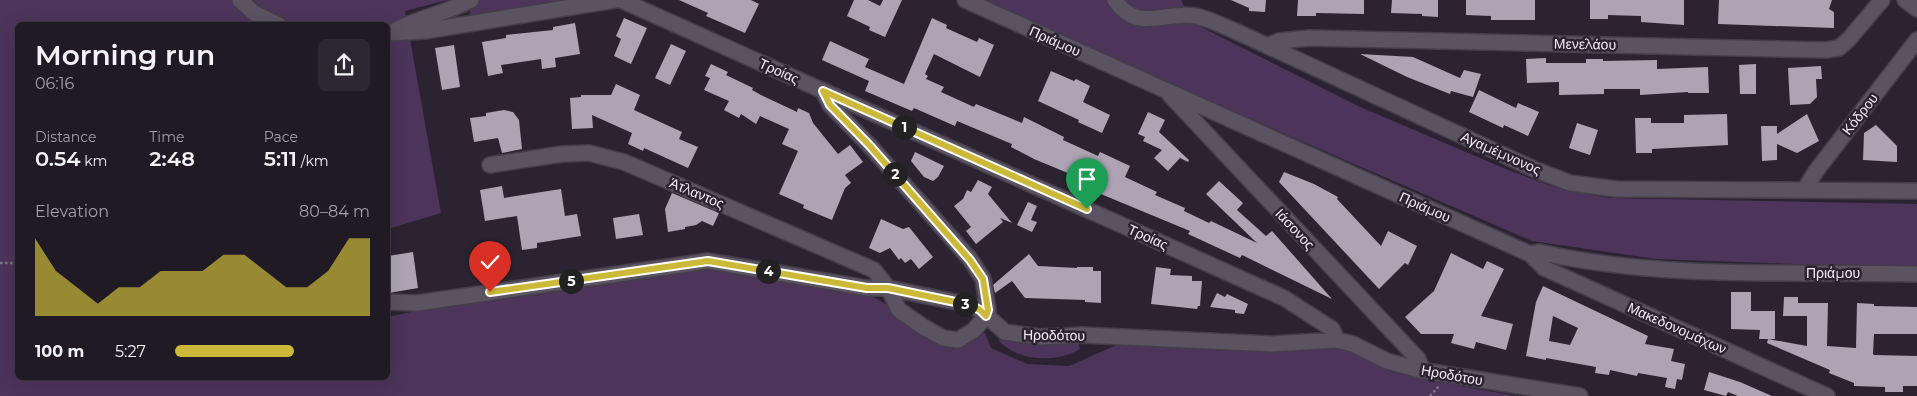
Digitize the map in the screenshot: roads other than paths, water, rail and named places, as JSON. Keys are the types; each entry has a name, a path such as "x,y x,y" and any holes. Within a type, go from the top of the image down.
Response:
{"street":[{"path":"240,0 254,13 273,22"},
{"path":"390,32 415,20 459,6 471,0"},
{"path":"390,33 425,31 615,0"},
{"name":"Τροίας","path":"621,0 1284,298 1332,328 1337,340"},
{"name":"Πριάμου","path":"965,0 1530,254 1539,252 1628,267 1675,272 1917,274"},
{"name":"Αγαμέμνονος","path":"1115,0 1121,10 1134,16 1150,20 1196,16 1233,30 1536,170 1570,183 1616,189 1917,191"},
{"name":"Μενελάου","path":"1267,46 1279,41 1309,38 1826,50 1839,48 1882,0"},
{"path":"1905,0 1917,8"},
{"name":"Κόδρου","path":"1805,189 1816,171 1917,40"},
{"name":"Ιάσονος","path":"1165,90 1418,359 1420,370"},
{"path":"823,91 830,105 870,146 970,260 983,279 988,310 986,316"},
{"name":"Άτλαντος","path":"490,165 562,154 590,153 624,162 874,270 888,288 899,310 943,338 958,340 974,330 986,316"},
{"name":"Μακεδονομάχων","path":"1530,254 1544,268 1828,396"},
{"name":"Ηροδότου","path":"390,302 417,303 708,261 867,288 888,288 970,305 980,310 1005,332 1040,337 1082,335 1272,344 1337,340 1353,344 1387,361 1420,370 1580,396"}]}
